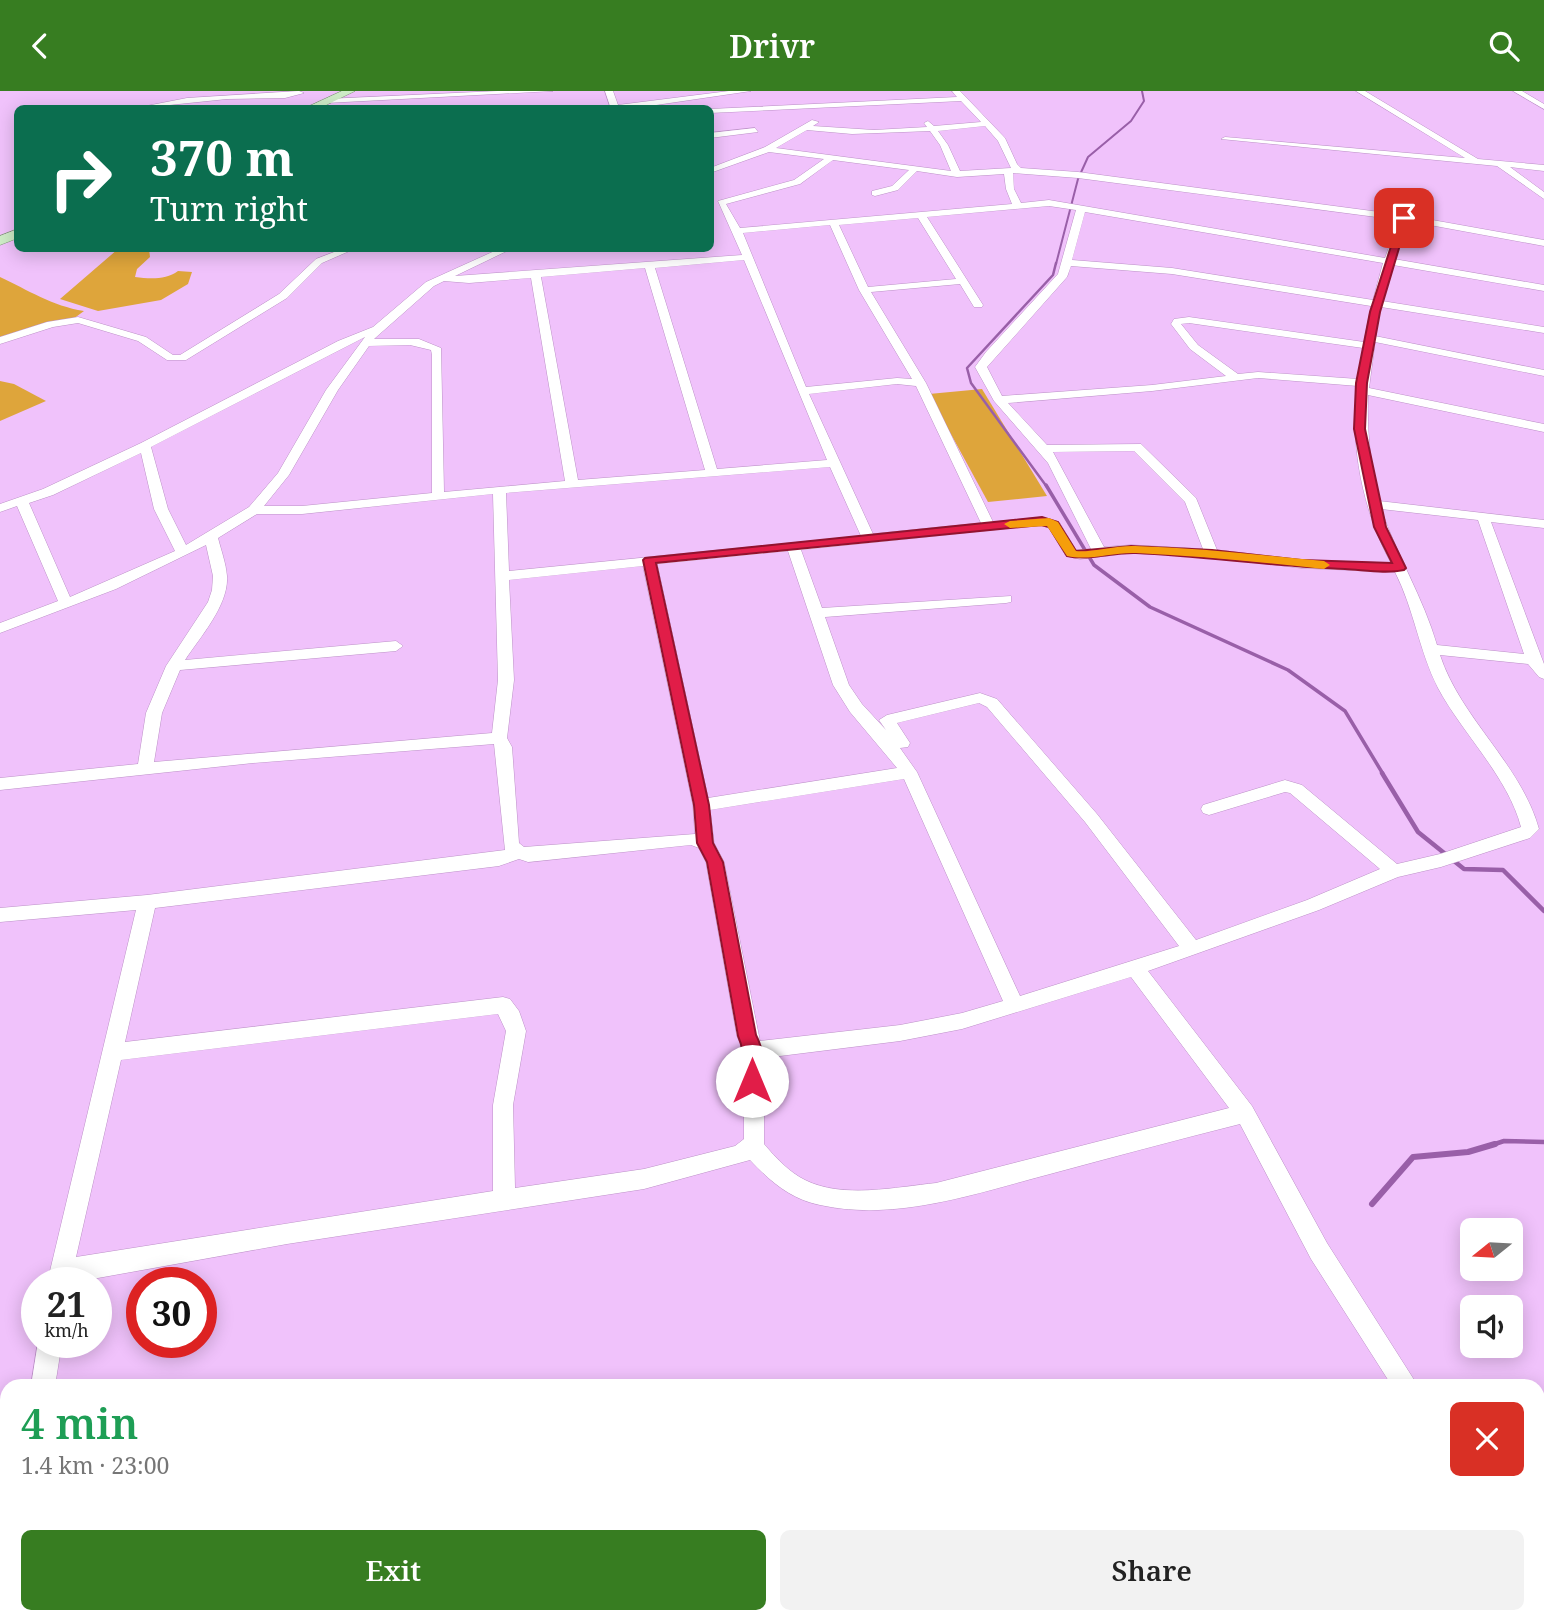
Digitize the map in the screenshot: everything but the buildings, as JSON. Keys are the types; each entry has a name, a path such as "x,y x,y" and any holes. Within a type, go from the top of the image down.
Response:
{"main road":[{"path":"317,105 351,91"}],"street":[{"path":"351,91 356,95 372,97"},
{"path":"155,105 197,98 293,94 330,99 550,91"},
{"path":"638,105 747,91"},
{"path":"1360,91 1477,162"},
{"path":"1517,91 1543,105"},
{"path":"172,93 179,100"},
{"path":"714,111 959,95 1002,140 1013,165 1010,189 1017,205"},
{"path":"381,105 398,97"},
{"path":"182,105 197,98"},
{"path":"714,169 768,149 807,128 818,119 821,106"},
{"path":"923,118 933,128 957,174"},
{"path":"807,128 849,132 985,124"},
{"path":"714,136 755,131"},
{"path":"1225,139 1544,168"},
{"path":"768,149 957,174 1013,171 1083,175 1404,218 1544,243"},
{"path":"829,159 797,182 721,203 737,231 802,391 869,539"},
{"path":"1498,163 1544,196"},
{"path":"875,193 895,188 915,169"},
{"path":"1407,193 1413,197 1388,263 1377,303 1362,387 1360,429 1374,504 1387,544 1418,606 1445,685 1519,800 1530,823 1544,835"},
{"path":"737,231 1017,205 1076,207 1544,288"},
{"path":"1076,207 1068,263 1063,275 983,362 982,373 1000,400 1054,463 1089,553"},
{"path":"921,215 978,305"},
{"path":"833,222 864,290 920,383 989,527"},
{"path":"0,341 51,324 78,320 142,339 171,358 182,358 283,296 319,261 342,252"},
{"path":"0,628 66,604 183,553 254,510 283,475 332,390 364,342 440,278 485,253"},
{"path":"440,278 469,280 748,257"},
{"path":"1068,263 1172,271 1544,330"},
{"path":"649,265 712,472"},
{"path":"536,275 572,483"},
{"path":"864,290 963,281"},
{"path":"1235,377 1194,347 1176,324 1178,321 1189,320 1369,342 1544,373"},
{"path":"0,508 48,492 145,446 342,343 378,328"},
{"path":"364,342 404,342 428,344 436,348 438,496"},
{"path":"897,381 912,368"},
{"path":"1000,400 1273,375 1362,387 1544,428"},
{"path":"802,391 897,381 920,383"},
{"path":"145,446 162,509 183,553"},
{"path":"1044,449 1137,446 1191,501 1212,553"},
{"path":"254,510 302,510 572,483 836,463"},
{"path":"499,490 506,680 499,738 504,747 511,846 528,855 671,839 691,839 705,843"},
{"path":"22,502 66,604"},
{"path":"1374,504 1544,524"},
{"path":"1483,517 1533,660 1544,674"},
{"path":"504,576 1049,522 1054,525 1071,553 1131,549 1212,553 1301,564 1400,568"},
{"path":"145,769 154,713 174,666 215,602 219,590 220,576 211,537"},
{"path":"793,546 841,685 856,708 895,751 909,772 1015,1006"},
{"path":"112,1267 287,1233 644,1179 739,1155 752,1147 757,1135 752,1081 754,1049 747,1036 715,862 705,843 701,805 649,560"},
{"path":"815,613 1006,599"},
{"path":"174,666 396,646"},
{"path":"1431,649 1533,660"},
{"path":"895,751 904,746 887,720 980,698 992,703 1091,818 1192,949"},
{"path":"0,784 322,751 499,738"},
{"path":"701,805 909,772"},
{"path":"1209,809 1285,786 1296,789 1394,871"},
{"path":"754,1049 769,1050 900,1033 962,1021 1015,1006 1192,949 1313,905 1394,871 1446,858 1524,833 1530,829 1530,823"},
{"path":"0,915 147,902 499,859 518,852"},
{"path":"62,1267 147,902"},
{"path":"1136,968 1245,1113 1319,1251 1401,1379"},
{"path":"114,1052 503,1005 512,1017 516,1031 503,1105 504,1202"},
{"path":"752,1147 783,1179 808,1192 838,1198 903,1196 936,1193 1245,1113"},
{"path":"44,1379 47,1358"}],"shaded area":[{"path":"115,252 149,252 150,257 137,269 135,277 158,278 178,271 192,272 188,284 161,300 98,311 60,299"},
{"path":"0,277 51,301 84,311 69,322 0,340"},
{"path":"0,381 14,384 46,401 0,421"},
{"path":"982,389 1047,496 988,502 929,394"}],"waterway":[{"path":"1056,264 1078,179 1088,157 1131,121 1144,101 1142,91"},
{"path":"1047,487 971,383 967,368 1053,275 1056,263"},
{"path":"1046,485 1094,565 1150,607 1288,670 1345,711 1383,774"},
{"path":"1382,773 1418,832 1464,869 1503,870 1544,911"},
{"path":"1495,1144 1504,1141 1544,1142"},
{"path":"1372,1204 1413,1157 1468,1152 1495,1144"},
{"path":"1489,1146 1495,1144"}],"slow traffic":[{"path":"1010,524 1049,522 1054,525 1071,553 1080,555 1131,549 1212,553 1324,565"}],"route":[{"path":"752,1081 754,1049 747,1036 715,862 705,843 701,805 649,560 1042,521 1054,525 1071,553 1080,555 1131,549 1212,553 1301,564 1400,568 1380,527 1360,429 1362,383 1375,312 1404,218"}]}
